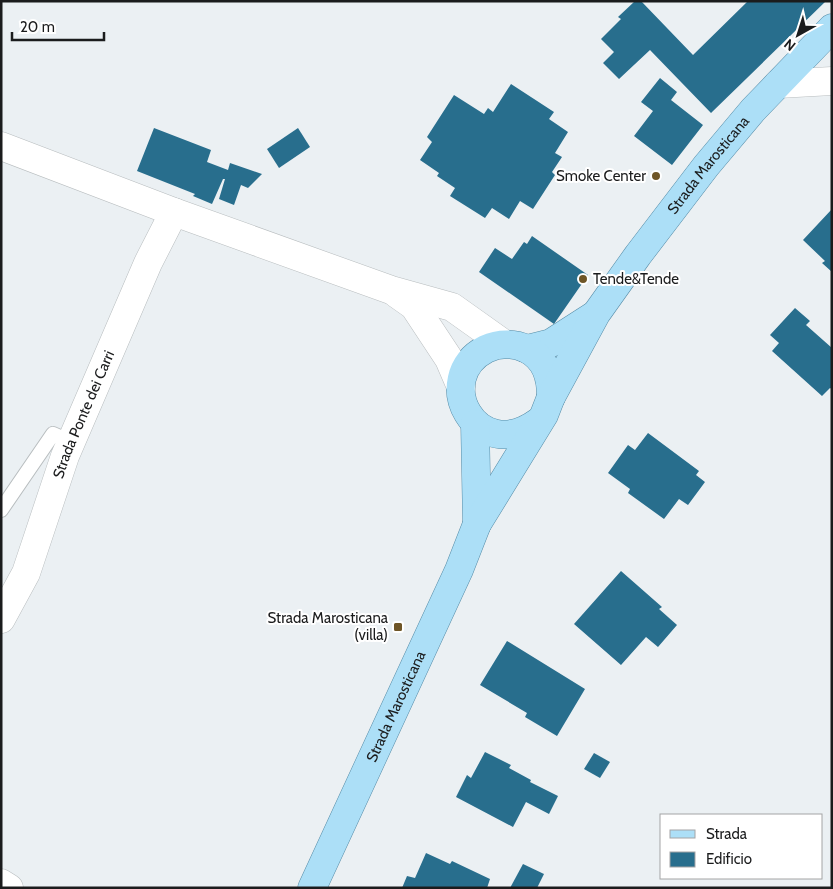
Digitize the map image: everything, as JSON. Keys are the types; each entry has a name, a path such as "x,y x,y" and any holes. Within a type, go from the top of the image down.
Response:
{"main road":[{"name":"Strada Marosticana","path":"312,888 454,579 477,524 538,422 549,407 551,397 596,314 706,166 753,110 831,31"},
{"name":"Strada Marosticana","path":"461,387 463,374 470,362 479,353 491,347 515,347 551,343 596,314"},
{"path":"515,347 538,357 547,369 551,383 551,397"},
{"path":"461,387 462,401 467,413 476,424 487,431 500,435 514,435 527,430 538,422"},
{"name":"Strada Marosticana","path":"476,424 477,524"}],"street":[{"path":"778,84 832,81"},
{"path":"1,146 174,212 391,290 452,307 515,347"},
{"name":"Strada Ponte dei Carri","path":"1,619 26,573 65,456 148,263 174,212"},
{"path":"391,290 414,306 449,359 461,387"},
{"path":"1,884 9,888"}],"lane":[{"path":"1,510 53,434 72,442"}],"building":[{"path":"635,1 641,1 693,55 748,1 826,1 711,113 650,50 619,79 603,63 614,52 601,39 621,19 618,17"},
{"path":"660,78 677,92 671,100 703,125 672,165 634,136 653,111 641,102"},
{"path":"511,84 554,112 549,119 568,132 555,153 562,157 552,172 555,175 533,209 520,201 509,219 492,208 485,218 450,196 455,188 437,176 439,173 420,160 432,142 427,137 454,95 484,114 488,108 493,112"},
{"path":"154,128 211,150 207,162 228,170 230,163 262,174 248,188 241,185 234,205 219,199 225,179 223,179 212,204 193,196 195,194 137,171"},
{"path":"298,128 310,147 279,168 267,149"},
{"path":"832,209 832,272 822,263 825,261 803,240"},
{"path":"532,236 588,275 554,324 479,272 495,248 512,259 524,242 527,244"},
{"path":"795,308 810,321 806,325 832,348 832,389 830,388 822,396 772,351 779,343 770,335"},
{"path":"648,433 699,471 696,475 705,482 688,505 679,499 664,519 628,493 630,489 608,473 628,445 635,450"},
{"path":"621,571 662,607 659,609 677,625 658,647 646,637 621,665 574,624"},
{"path":"507,641 585,689 557,736 525,717 527,713 480,685"},
{"path":"485,752 511,765 509,768 531,780 530,782 558,796 549,814 526,802 513,827 456,797 467,775 471,778"},
{"path":"594,753 610,762 600,778 584,769"},
{"path":"426,853 450,864 452,861 490,879 487,888 402,888 407,876 415,878"},
{"path":"523,864 544,874 537,888 510,888"}],"place":[{"name":"Smoke Center","path":"656,176"},
{"name":"Tende&Tende","path":"583,279"},
{"name":"Strada Marosticana (villa)","path":"398,627"}]}
